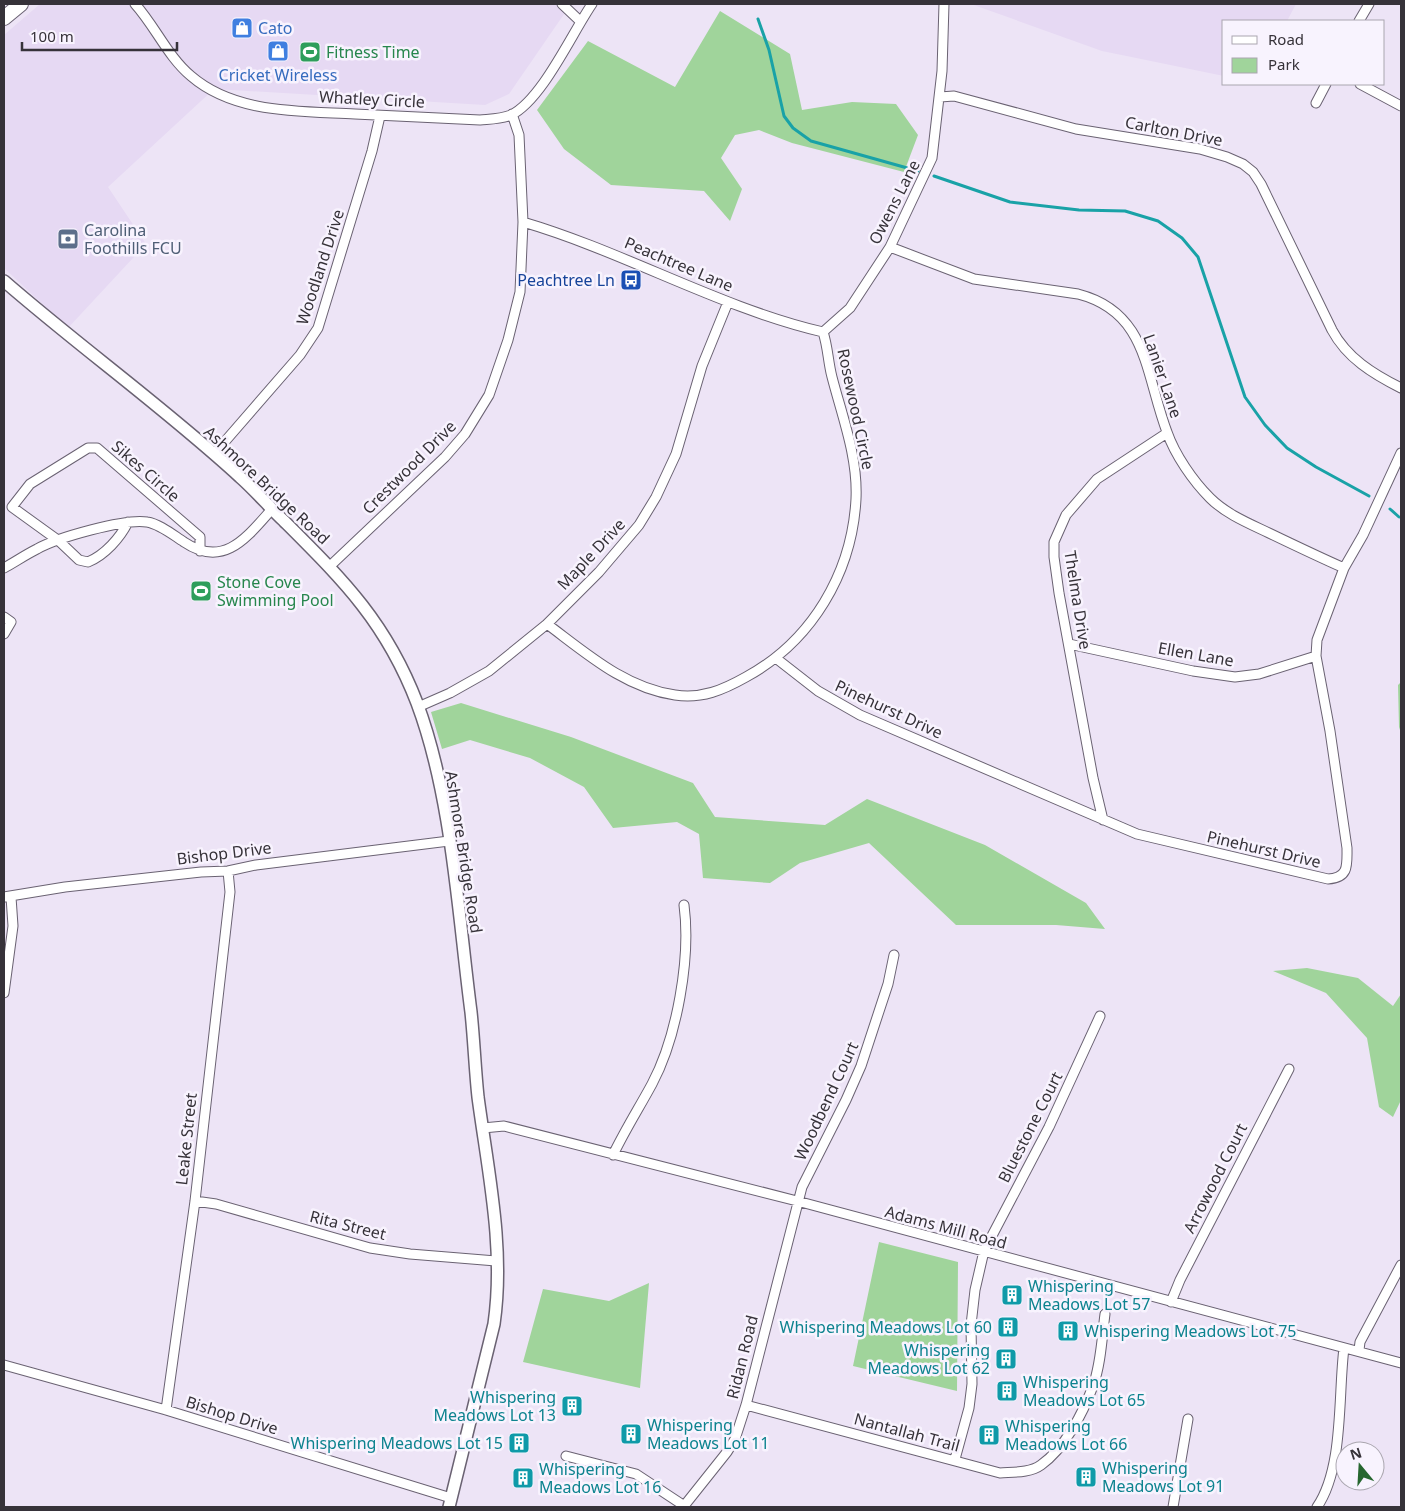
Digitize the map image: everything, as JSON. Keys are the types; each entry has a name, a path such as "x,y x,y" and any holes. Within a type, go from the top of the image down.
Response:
{"main road":[{"path":"4,18 21,4"},
{"name":"Ashmore Bridge Road","path":"4,281 46,318 214,454 330,566 357,596 381,629 397,658 418,707 441,791 449,841 497,1229 498,1298 494,1324 450,1503"}],"street":[{"name":"Whatley Circle","path":"135,4 179,64 192,77 216,94 264,107 380,116 480,120 502,118 512,114 528,101 592,4"},
{"path":"562,4 580,21"},
{"name":"Owens Lane","path":"823,332 854,303 890,247 932,158 940,97 944,4"},
{"path":"1360,20 1368,4"},
{"path":"1316,103 1325,85"},
{"path":"1362,85 1401,106"},
{"name":"Carlton Drive","path":"940,97 954,96 1076,129 1200,150 1244,164 1253,172 1261,184 1332,330 1342,346 1371,372 1401,388"},
{"name":"Crestwood Drive","path":"330,566 445,457 465,434 480,412 496,377 516,314 520,292 523,222 519,135 512,114"},
{"name":"Woodland Drive","path":"214,454 300,355 318,328 372,152 380,116"},
{"name":"Peachtree Lane","path":"523,222 566,234 728,302 791,325 823,332"},
{"name":"Lanier Lane","path":"890,247 974,279 1078,294 1094,298 1114,309 1126,322 1136,339 1167,433 1198,485 1220,507 1234,516 1344,568"},
{"name":"Maple Drive","path":"418,707 450,693 489,671 547,624 618,550 656,497 676,454 702,366 728,302"},
{"name":"Rosewood Circle","path":"547,624 623,677 648,688 674,695 694,696 716,692 777,659 816,617 833,589 848,551 855,514 856,487 854,463 831,373 823,332"},
{"name":"Thelma Drive","path":"1103,820 1093,778 1069,644 1054,557 1054,542 1059,528 1075,502 1097,478 1167,433"},
{"name":"Sikes Circle","path":"59,541 12,507 30,484 88,448 97,448 200,537 200,551"},
{"name":"Pinehurst Drive","path":"777,659 818,691 860,715 1137,834 1328,879 1341,876 1347,865 1347,848 1330,731 1316,656 1319,632 1344,568 1363,535 1401,453"},
{"path":"4,568 38,548 106,526 128,522 148,522 200,551 224,551 238,544 272,509"},
{"path":"59,541 79,560 88,562 98,558 122,533 128,522"},
{"path":"4,617 11,622 4,634"},
{"name":"Ellen Lane","path":"1069,644 1193,671 1235,677 1259,674 1316,656"},
{"name":"Bishop Drive","path":"8,897 65,887 201,872 228,871 256,864 449,841"},
{"name":"Leake Street","path":"166,1410 195,1201 230,892 228,871"},
{"path":"4,993 13,926 8,897"},
{"path":"613,1155 625,1128 652,1084 671,1036 679,996 686,941 684,904"},
{"name":"Woodbend Court","path":"797,1201 861,1066 888,984 894,955"},
{"name":"Bluestone Court","path":"955,1460 969,1408 972,1384 972,1325 975,1290 984,1251 1049,1127 1100,1016"},
{"name":"Arrowood Court","path":"1171,1302 1184,1271 1289,1069"},
{"name":"Adams Mill Road","path":"483,1128 504,1126 797,1201 1344,1348 1359,1350 1401,1363"},
{"name":"Rita Street","path":"195,1201 216,1204 370,1248 410,1254 496,1261"},
{"name":"Ridan Road","path":"685,1507 735,1440 746,1405 797,1201"},
{"path":"1359,1350 1360,1342 1401,1265"},
{"name":"Nantallah Trail","path":"746,1405 1000,1473 1022,1472 1040,1466 1060,1447 1080,1414 1094,1384 1105,1314"},
{"path":"1317,1507 1329,1484 1334,1464 1344,1348"},
{"name":"Bishop Drive","path":"4,1365 166,1410 450,1503"},
{"path":"1174,1507 1188,1419"},
{"path":"566,1456 636,1474 685,1507"}],"shaded area":[{"path":"40,4 571,4 509,94 485,105 214,89 108,187 146,244 68,328 4,268 4,35"},
{"path":"971,4 1296,4 1288,20 1222,20 1222,76 1102,51"}],"green space":[{"path":"720,11 790,54 802,110 852,102 896,104 918,135 904,172 792,143 759,130 735,135 721,158 742,189 730,221 704,191 611,185 564,149 537,110 588,41 675,87"},
{"path":"1401,682 1401,733 1399,727 1398,685"},
{"path":"461,703 571,737 693,783 715,817 825,825 867,799 985,845 1086,903 1105,929 1056,925 956,925 869,843 800,863 770,883 703,878 699,834 677,822 613,828 584,787 530,758 470,740 442,749 431,712"},
{"path":"1307,968 1358,978 1393,1006 1401,994 1401,1100 1393,1117 1379,1107 1367,1038 1326,993 1273,971"},
{"path":"879,1242 958,1262 957,1391 853,1366"},
{"path":"649,1283 640,1388 523,1362 543,1289 609,1301"}],"water":[{"name":"Stone Cove Swimming Pool","path":"203,581 211,587 198,601 191,595"}],"waterway":[{"path":"758,19 769,50 784,116 793,128 811,141 918,171"},
{"path":"934,176 1010,202 1079,210 1125,211 1158,221 1182,238 1198,257 1245,397 1265,425 1287,448 1316,467 1369,496"},
{"path":"1390,509 1399,517"}],"place":[{"name":"Cato","path":"242,28"},
{"name":"Cricket Wireless","path":"278,51"},
{"name":"Fitness Time","path":"310,52"},
{"name":"Carolina Foothills FCU","path":"68,239"},
{"name":"Peachtree Ln","path":"631,280"},
{"name":"Stone Cove Swimming Pool","path":"201,591"},
{"name":"Whispering Meadows Lot 57","path":"1012,1295"},
{"name":"Whispering Meadows Lot 60","path":"1008,1327"},
{"name":"Whispering Meadows Lot 75","path":"1068,1331"},
{"name":"Whispering Meadows Lot 62","path":"1006,1359"},
{"name":"Whispering Meadows Lot 65","path":"1007,1391"},
{"name":"Whispering Meadows Lot 13","path":"572,1406"},
{"name":"Whispering Meadows Lot 11","path":"631,1434"},
{"name":"Whispering Meadows Lot 66","path":"989,1435"},
{"name":"Whispering Meadows Lot 15","path":"519,1443"},
{"name":"Whispering Meadows Lot 91","path":"1086,1477"},
{"name":"Whispering Meadows Lot 16","path":"523,1478"}]}
